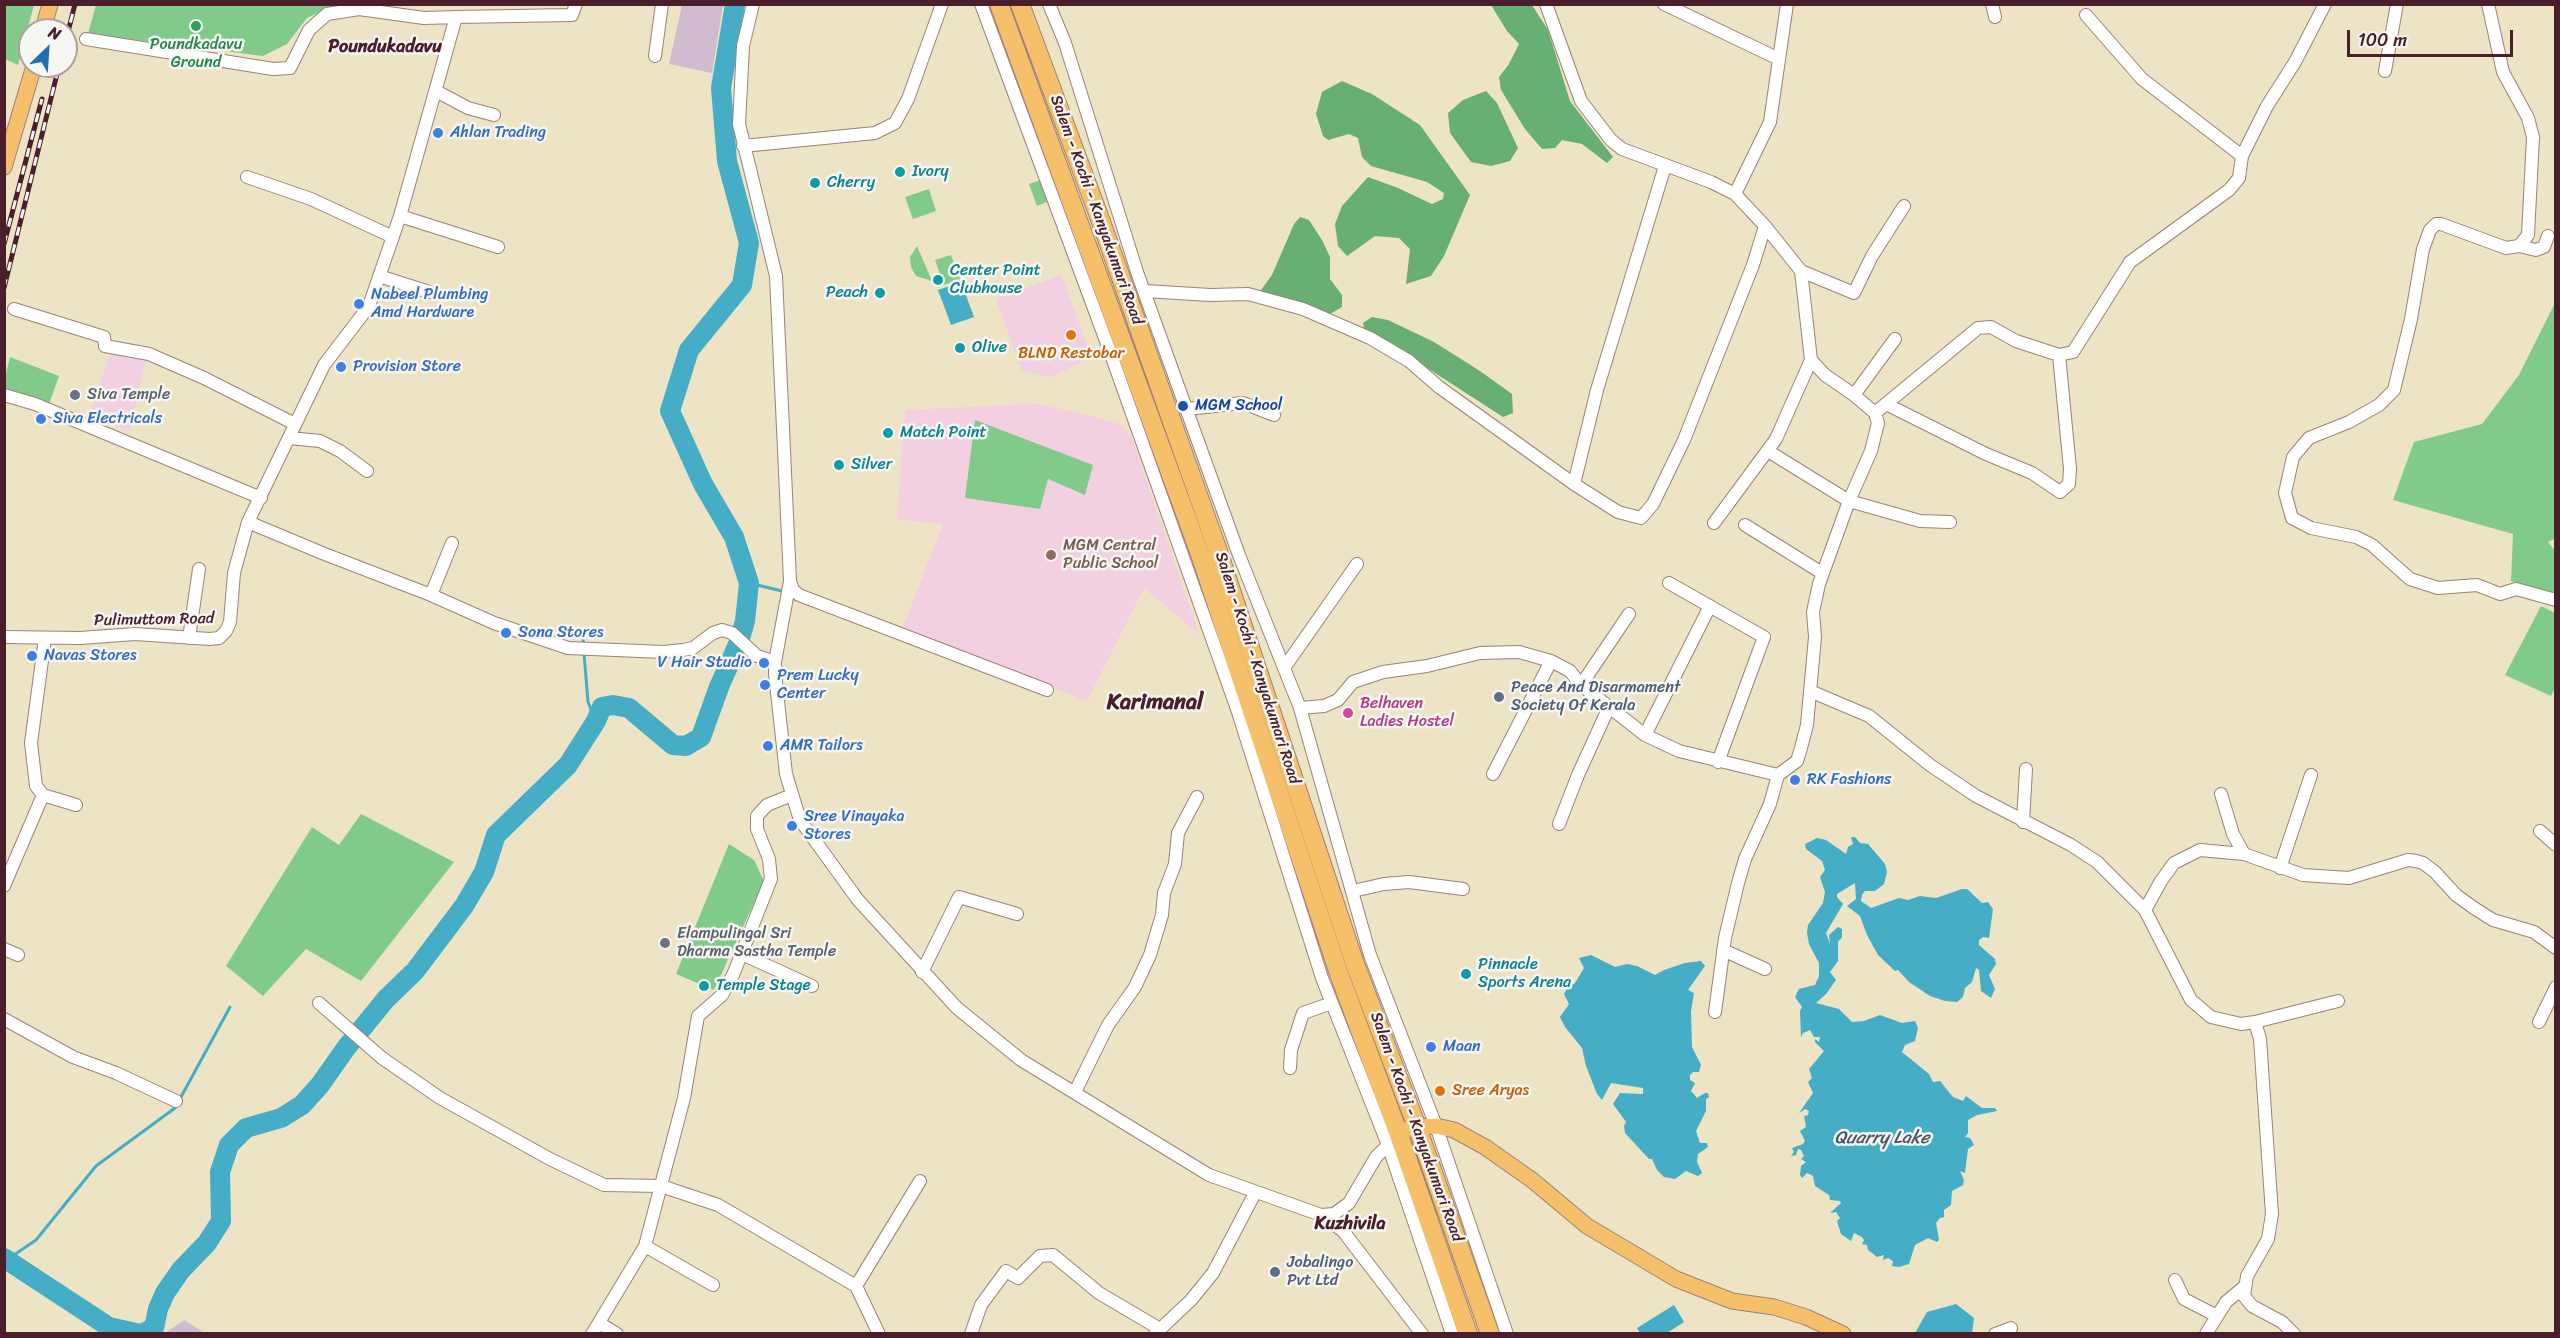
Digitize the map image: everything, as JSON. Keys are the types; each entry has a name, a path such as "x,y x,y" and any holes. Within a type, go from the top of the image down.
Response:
{"highway":[{"name":"Salem - Kochi - Kanyakumari Road","path":"999,4 1201,557 1393,1138 1468,1334"},
{"name":"Salem - Kochi - Kanyakumari Road","path":"1020,4 1108,241 1217,548 1355,964 1417,1126 1490,1334"}],"main road":[{"path":"4,167 30,78"},
{"path":"1393,1138 1417,1126 1436,1126 1454,1131 1485,1147 1532,1180 1587,1226 1676,1279 1732,1301 1774,1306 1806,1317 1843,1334"}],"street":[{"path":"86,39 273,69 290,68 309,30 327,14 359,7 424,18 572,15 576,4"},
{"path":"655,56 663,4"},
{"path":"753,4 743,46 739,124 776,276 790,581 775,662 786,774 800,820 858,900 957,1008 1021,1060 1209,1175 1321,1215 1343,1231 1422,1334"},
{"path":"743,146 875,133 895,123 908,99 942,4"},
{"path":"981,4 1109,349 1233,698 1332,1002 1393,1138 1452,1334"},
{"path":"1049,4 1065,43 1138,275 1146,291 1239,555 1300,708 1371,955 1436,1126 1482,1255 1507,1334"},
{"path":"1546,4 1581,101 1611,141 1622,149 1711,182 1735,194 1766,226 1801,272 1811,360 1776,440 1714,523"},
{"path":"1664,4 1779,59"},
{"path":"1735,194 1770,122 1787,4"},
{"path":"1992,4 1995,17"},
{"path":"1875,413 1978,328 1992,327 2016,341 2059,355 2073,352 2130,262 2229,190 2239,178 2242,156 2267,106 2295,62 2325,4"},
{"path":"2385,71 2397,4"},
{"path":"2488,4 2503,72 2528,118 2533,137 2528,235 2518,246"},
{"path":"2086,15 2142,79 2242,156"},
{"name":"Pulimuttom Road","path":"4,637 45,638 135,634 219,638 226,631 230,622 234,573 248,522 324,365 369,306 400,216 456,17"},
{"path":"436,91 468,108 494,115"},
{"path":"1574,484 1597,390 1665,166"},
{"path":"247,177 311,199 393,237"},
{"path":"1801,272 1854,293 1872,256 1904,206"},
{"path":"400,216 498,247"},
{"path":"2548,236 2544,247 2536,250 2518,246 2506,248 2436,224 2430,230 2423,249 2411,319 2394,390 2379,405 2309,438 2293,457 2285,493 2292,518 2311,528 2356,537 2372,545 2410,579 2438,588 2477,585 2500,594 2516,589 2556,600"},
{"path":"1146,291 1210,295 1248,294 1304,309 1370,338 1409,361 1438,387 1574,484 1618,513 1641,518 1653,504 1684,440 1753,265 1766,226"},
{"path":"379,276 429,292"},
{"path":"14,309 104,337 105,345 149,354 204,378 295,424"},
{"path":"1854,395 1895,339"},
{"path":"1886,404 1986,454 2032,473 2060,492 2069,484 2070,469 2059,355"},
{"path":"1715,1012 1723,950 1745,859 1770,804 1778,775 1797,761 1808,725 1815,637 1813,612 1822,573 1871,451 1878,423 1875,413 1825,375 1811,360"},
{"path":"4,395 35,404 261,498"},
{"path":"1187,409 1243,403 1274,415"},
{"path":"289,438 320,441 340,451 367,471"},
{"path":"1768,451 1849,501 1920,521 1950,522"},
{"path":"248,522 431,595 494,623 568,648 663,652 693,648 713,633 723,630 732,633 757,656 775,662"},
{"path":"1745,525 1822,573"},
{"path":"431,595 452,543"},
{"path":"1284,668 1357,564"},
{"path":"189,638 199,569"},
{"path":"790,581 793,590 798,595 1047,690"},
{"path":"1669,583 1764,637 1718,762"},
{"path":"1645,735 1710,606"},
{"path":"1581,685 1629,614"},
{"path":"45,638 31,743 36,786 43,795 76,805"},
{"path":"1300,708 1324,706 1338,700 1353,682 1383,672 1427,666 1480,653 1519,652 1551,661 1570,671 1581,685 1645,735 1679,751 1778,775"},
{"path":"1493,774 1551,661"},
{"path":"1810,691 1869,716 1930,765 1976,796 2071,845 2097,862 2145,910 2191,1000 2211,1017 2241,1024 2338,1001"},
{"path":"1559,824 1609,707"},
{"path":"2024,822 2026,769"},
{"path":"2280,868 2311,775"},
{"path":"2221,794 2234,834 2244,854"},
{"path":"4,886 43,795"},
{"path":"617,1334 596,1328 645,1246 684,1098 698,1016 722,995 742,954 771,879 769,860 757,829 758,816 767,805 792,795"},
{"path":"1075,1092 1108,1024 1135,987 1150,955 1162,915 1164,893 1175,864 1178,833 1197,797"},
{"path":"2540,831 2556,845"},
{"path":"2145,910 2160,881 2174,863 2200,850 2244,854 2303,875 2349,878 2408,860 2423,863 2435,872 2456,895 2493,920 2534,932 2556,948"},
{"path":"1353,891 1384,884 1409,882 1463,889"},
{"path":"922,972 958,897 1017,914"},
{"path":"4,949 18,956"},
{"path":"1723,950 1765,969"},
{"path":"742,954 812,986"},
{"path":"2539,1022 2556,987"},
{"path":"1290,1068 1291,1050 1303,1012 1332,1002"},
{"path":"319,1003 382,1058 440,1098 550,1159 604,1185 661,1186 718,1205 856,1286 879,1334"},
{"path":"5,1022 73,1057 116,1073 176,1101"},
{"path":"2255,1022 2260,1039 2272,1214 2268,1239 2247,1276 2244,1287 2247,1301 2282,1322 2294,1334"},
{"path":"1321,1215 1334,1214 1349,1203 1376,1157 1393,1138"},
{"path":"856,1286 921,1180"},
{"path":"971,1334 981,1305 1006,1271 1018,1278 1040,1256 1053,1255 1099,1293 1157,1331 1191,1300 1213,1273 1255,1193"},
{"path":"645,1246 713,1285"},
{"path":"2175,1281 2184,1299 2217,1316"},
{"path":"2206,1334 2226,1302 2244,1287"},
{"path":"1995,1334 2011,1328"}],"shaded area":[{"path":"682,5 723,5 712,73 669,64"},
{"path":"1061,275 1092,357 1051,377 1022,371 996,299"},
{"path":"112,349 146,359 130,431 89,415"},
{"name":"MGM Central Public School","path":"1037,404 1088,415 1124,426 1132,438 1199,634 1144,588 1087,701 902,630 943,524 897,519 905,410"},
{"path":"184,1320 205,1333 165,1333"}],"green space":[{"path":"4,5 34,5 31,18 18,18 18,65 5,59"},
{"name":"Poundkadavu Ground","path":"96,5 336,5 307,18 287,44 263,56 88,34"},
{"path":"1491,5 1532,5 1548,30 1570,101 1613,157 1607,163 1582,144 1562,140 1555,148 1542,149 1525,129 1501,90 1499,77 1509,64 1519,44 1507,31"},
{"path":"1342,81 1372,94 1420,125 1470,195 1444,256 1431,276 1406,284 1410,249 1399,238 1375,236 1347,256 1338,246 1335,224 1342,206 1368,177 1432,204 1443,199 1444,193 1427,182 1371,166 1362,157 1358,138 1349,134 1328,140 1323,136 1316,114 1322,92"},
{"path":"1486,91 1497,103 1518,148 1510,161 1491,166 1471,162 1450,133 1448,113 1463,100"},
{"path":"1040,180 1047,202 1037,206 1029,184"},
{"path":"929,189 936,211 913,219 905,197"},
{"path":"1300,217 1309,220 1322,240 1330,257 1330,279 1342,295 1342,307 1328,315 1266,298 1261,290 1272,275 1294,224"},
{"path":"917,246 932,281 916,276 911,267 910,257"},
{"path":"951,255 960,279 944,285 935,260"},
{"path":"2555,303 2556,538 2548,542 2555,551 2555,595 2511,581 2513,534 2393,500 2414,442 2482,424 2519,375"},
{"path":"1372,317 1388,320 1434,342 1480,371 1512,394 1513,413 1503,417 1401,351 1365,333 1363,323"},
{"path":"10,357 59,376 49,404 5,389"},
{"path":"975,420 1093,465 1085,495 1048,479 1040,509 965,498"},
{"path":"2541,606 2555,613 2555,688 2551,696 2505,675"},
{"path":"361,814 454,862 361,981 306,949 263,996 226,966 312,827 339,845"},
{"path":"729,844 754,860 764,881 714,990 676,974"}],"water":[{"path":"961,282 974,317 951,325 938,290"},
{"name":"Quarry Lake","path":"1851,837 1855,837 1860,843 1868,844 1885,864 1887,872 1884,884 1875,891 1865,891 1862,895 1861,901 1871,908 1899,898 1908,900 1920,896 1936,898 1967,889 1982,903 1988,902 1993,909 1989,938 1983,937 1979,940 1979,945 1995,959 1996,964 1989,975 1995,989 1991,998 1981,991 1979,970 1976,968 1972,982 1965,988 1963,997 1957,1002 1930,996 1909,982 1898,970 1895,971 1878,955 1860,916 1847,906 1856,899 1855,883 1837,894 1843,904 1826,933 1830,944 1829,935 1838,927 1842,929 1842,937 1838,942 1838,961 1830,972 1836,980 1816,1003 1839,1009 1852,1022 1864,1021 1880,1015 1902,1023 1915,1021 1918,1028 1915,1041 1905,1045 1902,1052 1929,1074 1933,1082 1940,1081 1953,1097 1963,1101 1966,1096 1982,1108 1995,1108 1997,1111 1977,1115 1968,1120 1968,1133 1965,1137 1970,1138 1974,1145 1968,1149 1965,1173 1960,1171 1964,1180 1963,1185 1952,1191 1951,1205 1944,1210 1944,1217 1936,1223 1939,1240 1937,1242 1928,1238 1915,1245 1909,1264 1899,1267 1892,1266 1893,1261 1888,1258 1883,1260 1884,1255 1877,1257 1868,1250 1867,1245 1862,1244 1864,1240 1862,1237 1854,1233 1851,1241 1841,1234 1837,1221 1840,1218 1836,1212 1830,1213 1841,1203 1840,1201 1830,1200 1829,1195 1815,1186 1813,1176 1807,1173 1802,1178 1801,1166 1806,1162 1801,1159 1804,1156 1801,1150 1798,1149 1796,1155 1791,1156 1794,1152 1792,1148 1805,1141 1800,1131 1806,1127 1804,1116 1808,1115 1809,1111 1805,1109 1799,1113 1813,1093 1808,1082 1812,1078 1809,1069 1824,1051 1815,1042 1815,1039 1819,1042 1820,1037 1814,1037 1810,1030 1803,1033 1801,1037 1800,1011 1802,1007 1795,997 1799,989 1815,985 1819,976 1819,963 1809,944 1807,933 1808,925 1823,903 1825,892 1820,877 1825,870 1822,861 1806,849 1805,844 1817,838 1826,840 1846,854 1848,847 1853,844"},
{"path":"1591,955 1615,967 1627,964 1637,966 1655,975 1685,963 1701,961 1705,966 1688,990 1694,993 1691,1011 1692,1047 1701,1065 1699,1072 1693,1072 1690,1075 1690,1080 1695,1083 1691,1091 1697,1098 1705,1093 1708,1093 1709,1097 1706,1099 1706,1111 1696,1131 1700,1143 1707,1143 1708,1147 1698,1154 1697,1162 1702,1173 1698,1176 1686,1171 1675,1179 1664,1177 1657,1170 1652,1159 1649,1159 1625,1133 1626,1122 1613,1104 1620,1093 1643,1094 1643,1088 1611,1083 1602,1100 1597,1094 1582,1048 1560,1017 1569,1004 1564,994 1575,983 1584,968 1579,958"},
{"path":"1956,1304 1974,1318 1972,1333 1915,1333 1927,1312"},
{"path":"1674,1305 1684,1322 1667,1333 1640,1333 1637,1328"}],"waterway":[{"path":"141,1334 154,1328 158,1309 165,1293 181,1270 207,1243 221,1221 220,1172 229,1145 246,1128 281,1118 302,1105 320,1085 346,1048 386,999 415,971 464,906 484,872 496,835 568,765 596,721 602,707 613,705 629,708 673,745 686,746 701,737 719,687 739,642 745,621 749,583 734,537 703,484 670,411 689,350 742,285 749,243 727,161 721,88 735,4"},
{"path":"749,583 782,591"},
{"path":"582,631 584,647"},
{"path":"584,653 588,702 596,721"},
{"path":"18,1264 8,1259 36,1240 96,1166 175,1108 230,1007"},
{"path":"4,1258 109,1327 140,1334"}],"railway":[{"path":"72,18 75,4"},
{"path":"4,288 56,78"},
{"path":"4,244 42,99"}],"place":[{"name":"Poundkadavu Ground","path":"196,26"},
{"name":"Ahlan Trading","path":"438,133"},
{"name":"Ivory","path":"900,172"},
{"name":"Cherry","path":"815,183"},
{"name":"Center Point Clubhouse","path":"938,280"},
{"name":"Peach","path":"880,293"},
{"name":"Nabeel Plumbing Amd Hardware","path":"359,304"},
{"name":"BLND Restobar","path":"1071,335"},
{"name":"Olive","path":"960,348"},
{"name":"Provision Store","path":"341,367"},
{"name":"Siva Temple","path":"75,395"},
{"name":"MGM School","path":"1183,406"},
{"name":"Siva Electricals","path":"41,419"},
{"name":"Match Point","path":"888,433"},
{"name":"Silver","path":"839,465"},
{"name":"MGM Central Public School","path":"1051,555"},
{"name":"Sona Stores","path":"506,633"},
{"name":"Navas Stores","path":"32,656"},
{"name":"V Hair Studio","path":"764,663"},
{"name":"Prem Lucky Center","path":"765,685"},
{"name":"Peace And Disarmament Society Of Kerala","path":"1499,697"},
{"name":"Belhaven Ladies Hostel","path":"1348,713"},
{"name":"AMR Tailors","path":"768,746"},
{"name":"RK Fashions","path":"1795,780"},
{"name":"Sree Vinayaka Stores","path":"792,826"},
{"name":"Elampulingal Sri Dharma Sastha Temple","path":"665,943"},
{"name":"Pinnacle Sports Arena","path":"1466,974"},
{"name":"Temple Stage","path":"704,986"},
{"name":"Maan","path":"1431,1047"},
{"name":"Sree Aryas","path":"1440,1091"},
{"name":"Jobalingo Pvt Ltd","path":"1275,1272"}],"district":[{"name":"Poundukadavu","path":"385,47"},
{"name":"Karimanal","path":"1155,703"},
{"name":"Kuzhivila","path":"1350,1224"}]}
